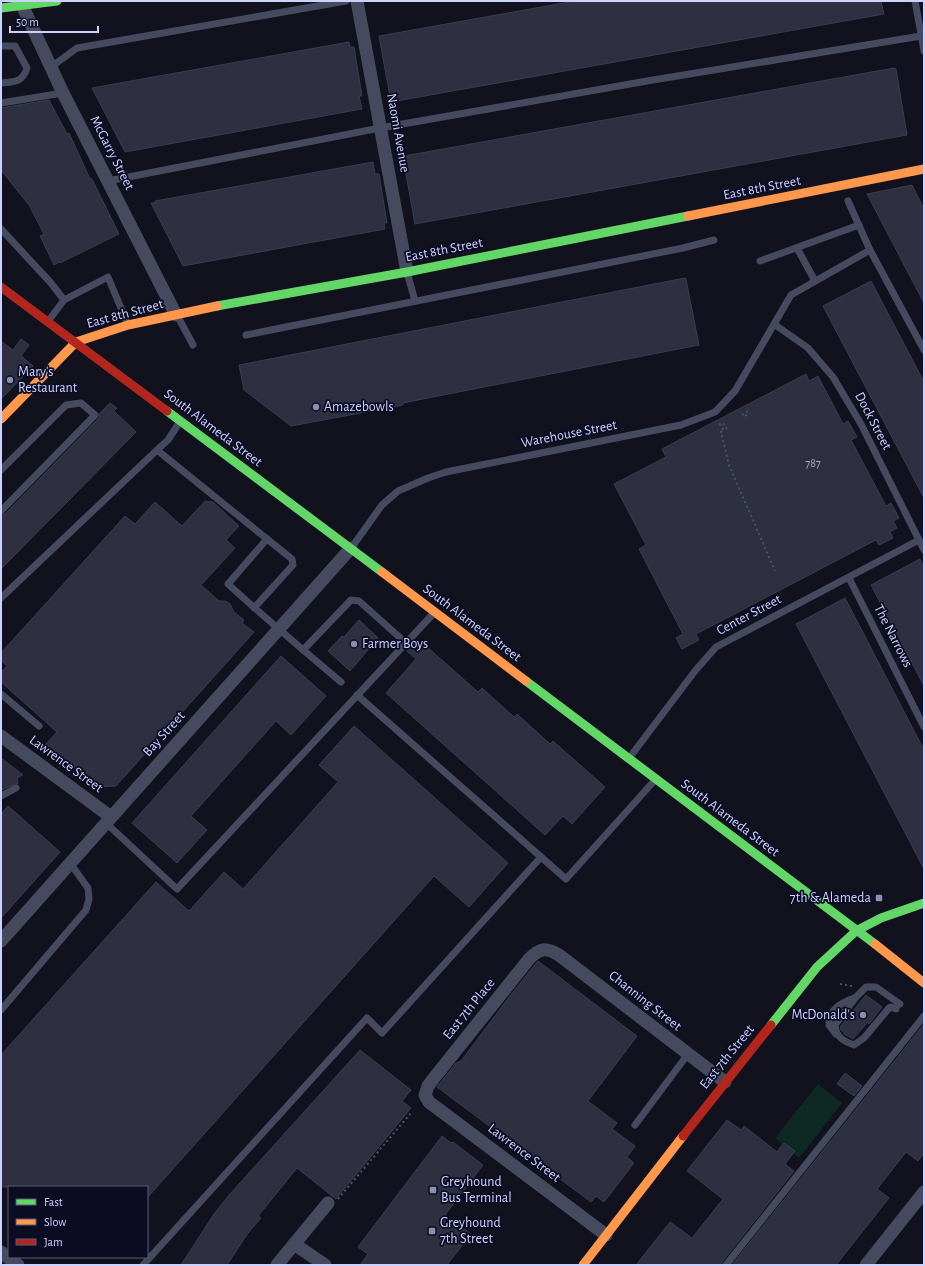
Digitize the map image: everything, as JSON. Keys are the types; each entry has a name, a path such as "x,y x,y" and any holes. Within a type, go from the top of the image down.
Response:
{"main road":[{"path":"1,8 57,1"},
{"name":"East 8th Street","path":"1,419 76,342 128,326 176,315 407,272 924,169"},
{"name":"South Alameda Street","path":"1,287 351,548 924,983"},
{"name":"East 7th Street","path":"583,1265 725,1082 817,967 856,931 881,918 924,903"}],"street":[{"name":"Naomi Avenue","path":"357,1 407,272"},
{"name":"McGarry Street","path":"22,5 63,93 176,315"},
{"name":"Bay Street","path":"1,941 351,548"},
{"name":"Lawrence Street","path":"1,736 109,820"},
{"name":"Channing Street","path":"544,950 553,951 559,955 725,1082"},
{"name":"East 7th Place","path":"425,1095 428,1086 434,1078 529,959 537,951 544,950"},
{"name":"Lawrence Street","path":"425,1095 429,1102 436,1108 606,1235"},
{"path":"866,1265 924,1192"},
{"path":"277,1265 328,1203"},
{"path":"294,1244 325,1265"},
{"path":"9,1258 18,1265"}],"lane":[{"path":"51,67 77,48 346,1"},
{"path":"914,1 924,51"},
{"path":"108,181 380,128 647,81 921,36"},
{"path":"1,46 15,46 27,68 25,76 17,81 1,83"},
{"path":"1,103 63,93"},
{"path":"848,201 870,250 924,350"},
{"path":"760,261 859,225"},
{"path":"1,229 51,283 64,300"},
{"path":"246,335 683,248 714,240"},
{"path":"797,248 815,281"},
{"name":"Warehouse Street","path":"351,548 382,505 398,492 428,478 453,470 680,425 715,412 735,391 791,295 870,250"},
{"path":"407,272 415,301"},
{"path":"48,321 64,300 108,277 128,326"},
{"path":"176,315 193,345"},
{"name":"Dock Street","path":"774,324 808,348 833,378 858,419 924,550"},
{"path":"1,470 66,405 81,403 95,415 1,511"},
{"path":"1,598 168,440 181,421"},
{"path":"157,450 292,559 293,565 254,608"},
{"path":"267,539 228,584 278,630 341,682"},
{"name":"Center Street","path":"629,759 716,647 919,540"},
{"name":"The Narrows","path":"849,578 924,727"},
{"path":"303,650 351,600 359,601 406,643"},
{"path":"109,820 178,889 435,612"},
{"path":"1,694 39,726"},
{"path":"357,695 566,879 656,779"},
{"path":"1,796 16,788"},
{"path":"143,1265 368,1018 382,1033 541,857"},
{"path":"1,1010 86,910 89,899 88,888 70,863"},
{"path":"866,987 876,987 898,1007 889,1008 864,1038 854,1044 848,1043 838,1036 835,1025 856,997 866,987"},
{"path":"726,1265 924,1016"},
{"path":"635,1125 688,1054"}],"path":[{"path":"743,416 749,412"},
{"path":"727,429 723,423 720,424 724,431 721,432 729,465 775,571"},
{"path":"840,984 852,986"},
{"path":"328,1203 336,1203 411,1113"}],"green space":[{"path":"818,1084 842,1103 799,1158 775,1138"}],"building":[{"path":"575,1 881,1 884,14 391,102 379,36"},
{"path":"349,42 350,47 354,47 362,96 359,96 362,109 125,152 92,88"},
{"path":"894,68 896,69 907,135 415,224 403,158 404,156"},
{"path":"49,100 67,134 69,133 90,179 92,179 119,234 54,265 40,236 44,234 29,205 1,170 1,108"},
{"path":"373,162 375,174 379,174 387,223 384,223 385,229 183,266 151,203 155,203 155,201"},
{"path":"912,185 924,209 924,303 867,194"},
{"path":"685,278 699,345 403,403 403,405 291,426 244,390 239,365"},
{"path":"871,281 924,382 924,498 823,306"},
{"name":"Mary's Restaurant","path":"21,339 29,345 21,356 33,366 1,399 1,341 13,350"},
{"path":"806,374 809,381 818,376 843,424 848,421 857,437 851,440 886,506 891,503 899,518 893,521 897,528 890,532 893,538 879,545 876,540 696,634 699,640 682,649 676,638 683,634 639,549 646,545 614,484 666,457 662,449"},
{"path":"110,403 117,408 114,411 136,432 1,569 1,516 5,514 99,418 100,413"},
{"path":"205,501 213,502 239,526 226,540 235,548 201,585 219,601 225,601 230,604 234,612 244,620 242,623 254,632 116,786 100,787 45,745 57,732 1,682 1,672 7,666 1,660 1,653 125,516 135,524 155,502 182,526"},
{"path":"920,559 924,568 924,686 871,585"},
{"path":"845,598 924,750 924,869 796,624"},
{"name":"Farmer Boys","path":"359,620 378,638 350,671 328,651 342,636 344,637"},
{"path":"415,642 424,650 427,647 478,692 482,688 514,717 517,714 550,744 553,741 605,787 572,824 563,816 545,835 386,693 416,659 407,651"},
{"path":"281,656 326,696 291,735 276,721 191,816 207,830 177,863 132,823"},
{"path":"354,726 508,863 469,907 434,876 148,1197 148,1186 1,1187 1,1055 156,882 189,911 224,872 243,889 338,782 319,765"},
{"path":"1,758 23,775 17,778 18,783 1,790"},
{"path":"8,806 60,852 1,918 1,814"},
{"path":"538,961 637,1036 588,1101 617,1123 612,1129 635,1146 627,1157 634,1163 604,1202 596,1196 591,1202 437,1087 456,1063 461,1061"},
{"name":"McDonald's","path":"866,995 882,1007 869,1024 868,1022 853,1039 844,1034 845,1033 840,1027"},
{"path":"924,1024 924,1153 918,1161 906,1152 877,1189 889,1198 836,1265 732,1265"},
{"path":"360,1050 411,1090 402,1101 411,1108 336,1199 297,1168 258,1216 261,1218 248,1233 227,1265 181,1265 214,1214 230,1194"},
{"path":"845,1073 862,1086 854,1096 837,1084"},
{"path":"727,1120 741,1130 744,1126 777,1152 784,1143 795,1151 785,1164 794,1171 721,1265 636,1265 670,1222 692,1238 723,1199 687,1171"},
{"name":"Greyhound Bus Terminal","path":"442,1136 451,1143 453,1142 483,1165 445,1215 471,1234 447,1265 360,1265 368,1254 358,1247"}],"traffic: fast":[{"path":"1,8 57,1"},
{"path":"217,306 407,272 688,216"},
{"path":"167,411 382,572"},
{"path":"526,681 875,944"},
{"path":"771,1025 817,967 856,931 881,918 924,903"}],"traffic: slow":[{"path":"688,216 924,169"},
{"path":"1,419 76,342 128,325 217,306"},
{"path":"382,572 526,681"},
{"path":"875,944 924,983"},
{"path":"583,1265 683,1136"}],"traffic: jam":[{"path":"1,287 167,411"},
{"path":"683,1136 771,1025"}],"place":[{"name":"Mary's Restaurant","path":"10,380"},
{"name":"Amazebowls","path":"316,407"},
{"name":"Farmer Boys","path":"354,644"},
{"name":"7th & Alameda","path":"879,898"},
{"name":"McDonald's","path":"863,1015"},
{"name":"Greyhound Bus Terminal","path":"433,1190"},
{"name":"Greyhound 7th Street","path":"432,1231"}]}
